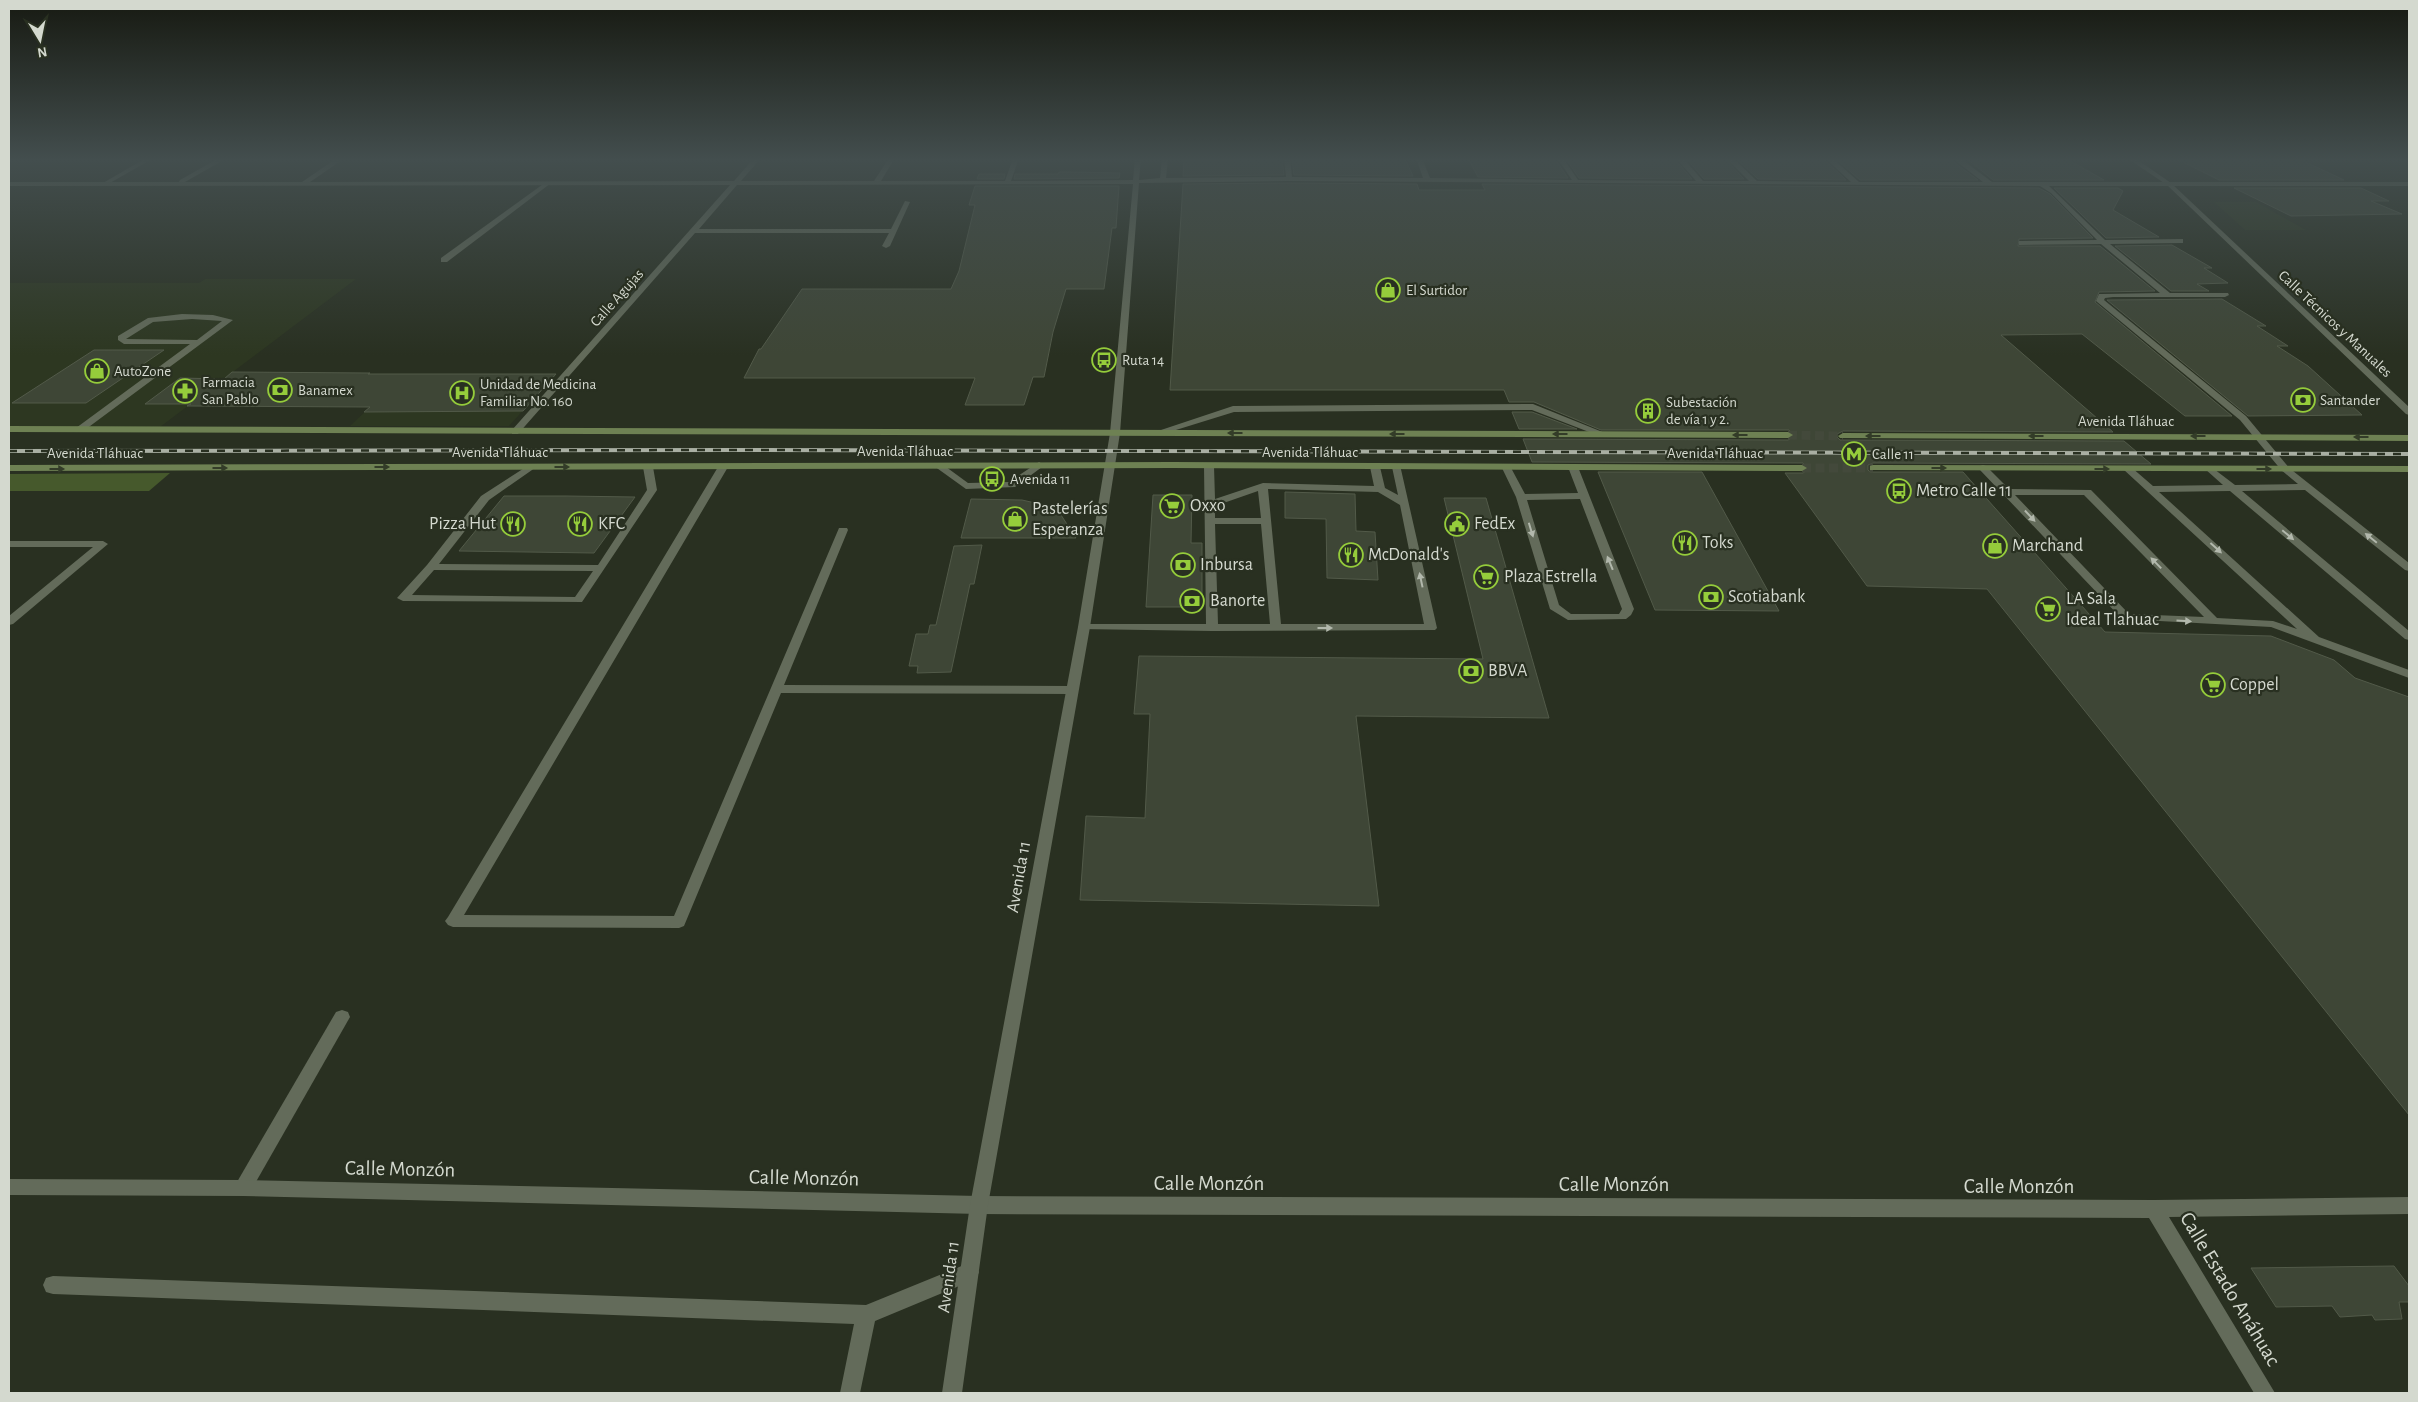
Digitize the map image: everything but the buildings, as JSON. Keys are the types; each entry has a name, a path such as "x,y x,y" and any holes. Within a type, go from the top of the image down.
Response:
{"main road":[{"name":"Avenida Tláhuac","path":"9,429 1788,435"},
{"name":"Avenida Tláhuac","path":"1843,436 2409,438"},
{"name":"Avenida Tláhuac","path":"9,468 529,468 1040,465 1802,468"},
{"path":"1873,468 2409,468"}],"street":[{"path":"444,260 493,223"},
{"name":"Calle Agujas","path":"515,432 702,223"},
{"path":"886,246 896,223"},
{"name":"Avenida 11","path":"952,1393 979,1205 1084,627 1115,433 1132,223"},
{"path":"2084,223 2103,242 2168,295"},
{"name":"Calle Técnicos y Manuales","path":"2211,223 2409,412"},
{"path":"696,231 893,231"},
{"path":"2022,243 2180,241"},
{"path":"2225,294 2114,295 2102,296 2100,301 2243,418 2285,469 2409,568"},
{"path":"79,430 229,320 218,317 155,319 145,322 121,338 124,342 197,342"},
{"path":"1160,432 1233,409 1533,407 1605,434"},
{"path":"939,466 966,486 1011,486 1040,465"},
{"path":"1209,466 1212,628"},
{"path":"529,468 485,498 431,567 403,598 578,600 652,490 648,467"},
{"path":"723,467 453,921 679,922 843,530"},
{"path":"1375,467 1380,489"},
{"path":"1084,627 1431,628 1397,467"},
{"path":"1507,468 1521,496 1554,607 1568,617 1622,617 1628,609 1573,467"},
{"path":"1983,468 2126,617 2273,624 2409,674"},
{"path":"2128,469 2318,641"},
{"path":"2210,469 2409,637"},
{"path":"1210,504 1262,486 1380,489 1405,504"},
{"path":"1262,486 1276,628"},
{"path":"2151,489 2308,487"},
{"path":"2007,492 2087,492 2214,622"},
{"path":"1521,496 1583,496"},
{"path":"1211,521 1266,521"},
{"path":"9,544 103,544 9,622"},
{"path":"431,567 601,568"},
{"path":"777,689 1072,690"},
{"path":"243,1188 342,1017"},
{"name":"Calle Monzón","path":"9,1187 243,1188 979,1205 2154,1209 2409,1206"},
{"name":"Calle Estado Anáhuac","path":"2154,1209 2265,1393"},
{"path":"53,1285 866,1315 969,1272"},
{"path":"850,1393 866,1315"}],"shaded area":[{"path":"2238,223 2294,223 2306,230 2245,230"},
{"path":"205,279 356,279 160,427 9,427 9,283 199,283"},
{"name":"Unidad de Medicina Familiar No. 160","path":"405,374 556,374 509,426 350,426"}],"green space":[{"path":"170,473 149,491 9,491 9,474"}],"tunnel":[{"path":"1788,435 1843,436"},
{"path":"1802,468 1873,468"}],"railway":[{"path":"9,451 741,450 2409,454"}],"place":[{"name":"El Surtidor","path":"1388,290"},
{"name":"Ruta 14","path":"1104,360"},
{"name":"AutoZone","path":"97,371"},
{"name":"Banamex","path":"280,390"},
{"name":"Farmacia San Pablo","path":"185,391"},
{"name":"Unidad de Medicina Familiar No. 160","path":"462,393"},
{"name":"Santander","path":"2303,400"},
{"name":"Subestación de vía 1 y 2.","path":"1648,411"},
{"name":"Calle 11","path":"1854,454"},
{"name":"Avenida 11","path":"992,479"},
{"name":"Metro Calle 11","path":"1899,491"},
{"name":"Oxxo","path":"1172,506"},
{"name":"Pastelerías Esperanza","path":"1015,519"},
{"name":"Pizza Hut","path":"513,524"},
{"name":"KFC","path":"580,524"},
{"name":"FedEx","path":"1457,524"},
{"name":"Toks","path":"1685,543"},
{"name":"Marchand","path":"1995,546"},
{"name":"McDonald's","path":"1351,555"},
{"name":"Inbursa","path":"1183,565"},
{"name":"Plaza Estrella","path":"1486,577"},
{"name":"Scotiabank","path":"1711,597"},
{"name":"Banorte","path":"1192,601"},
{"name":"LA Sala Ideal Tlahuac","path":"2048,609"},
{"name":"BBVA","path":"1471,671"},
{"name":"Coppel","path":"2213,685"}]}
